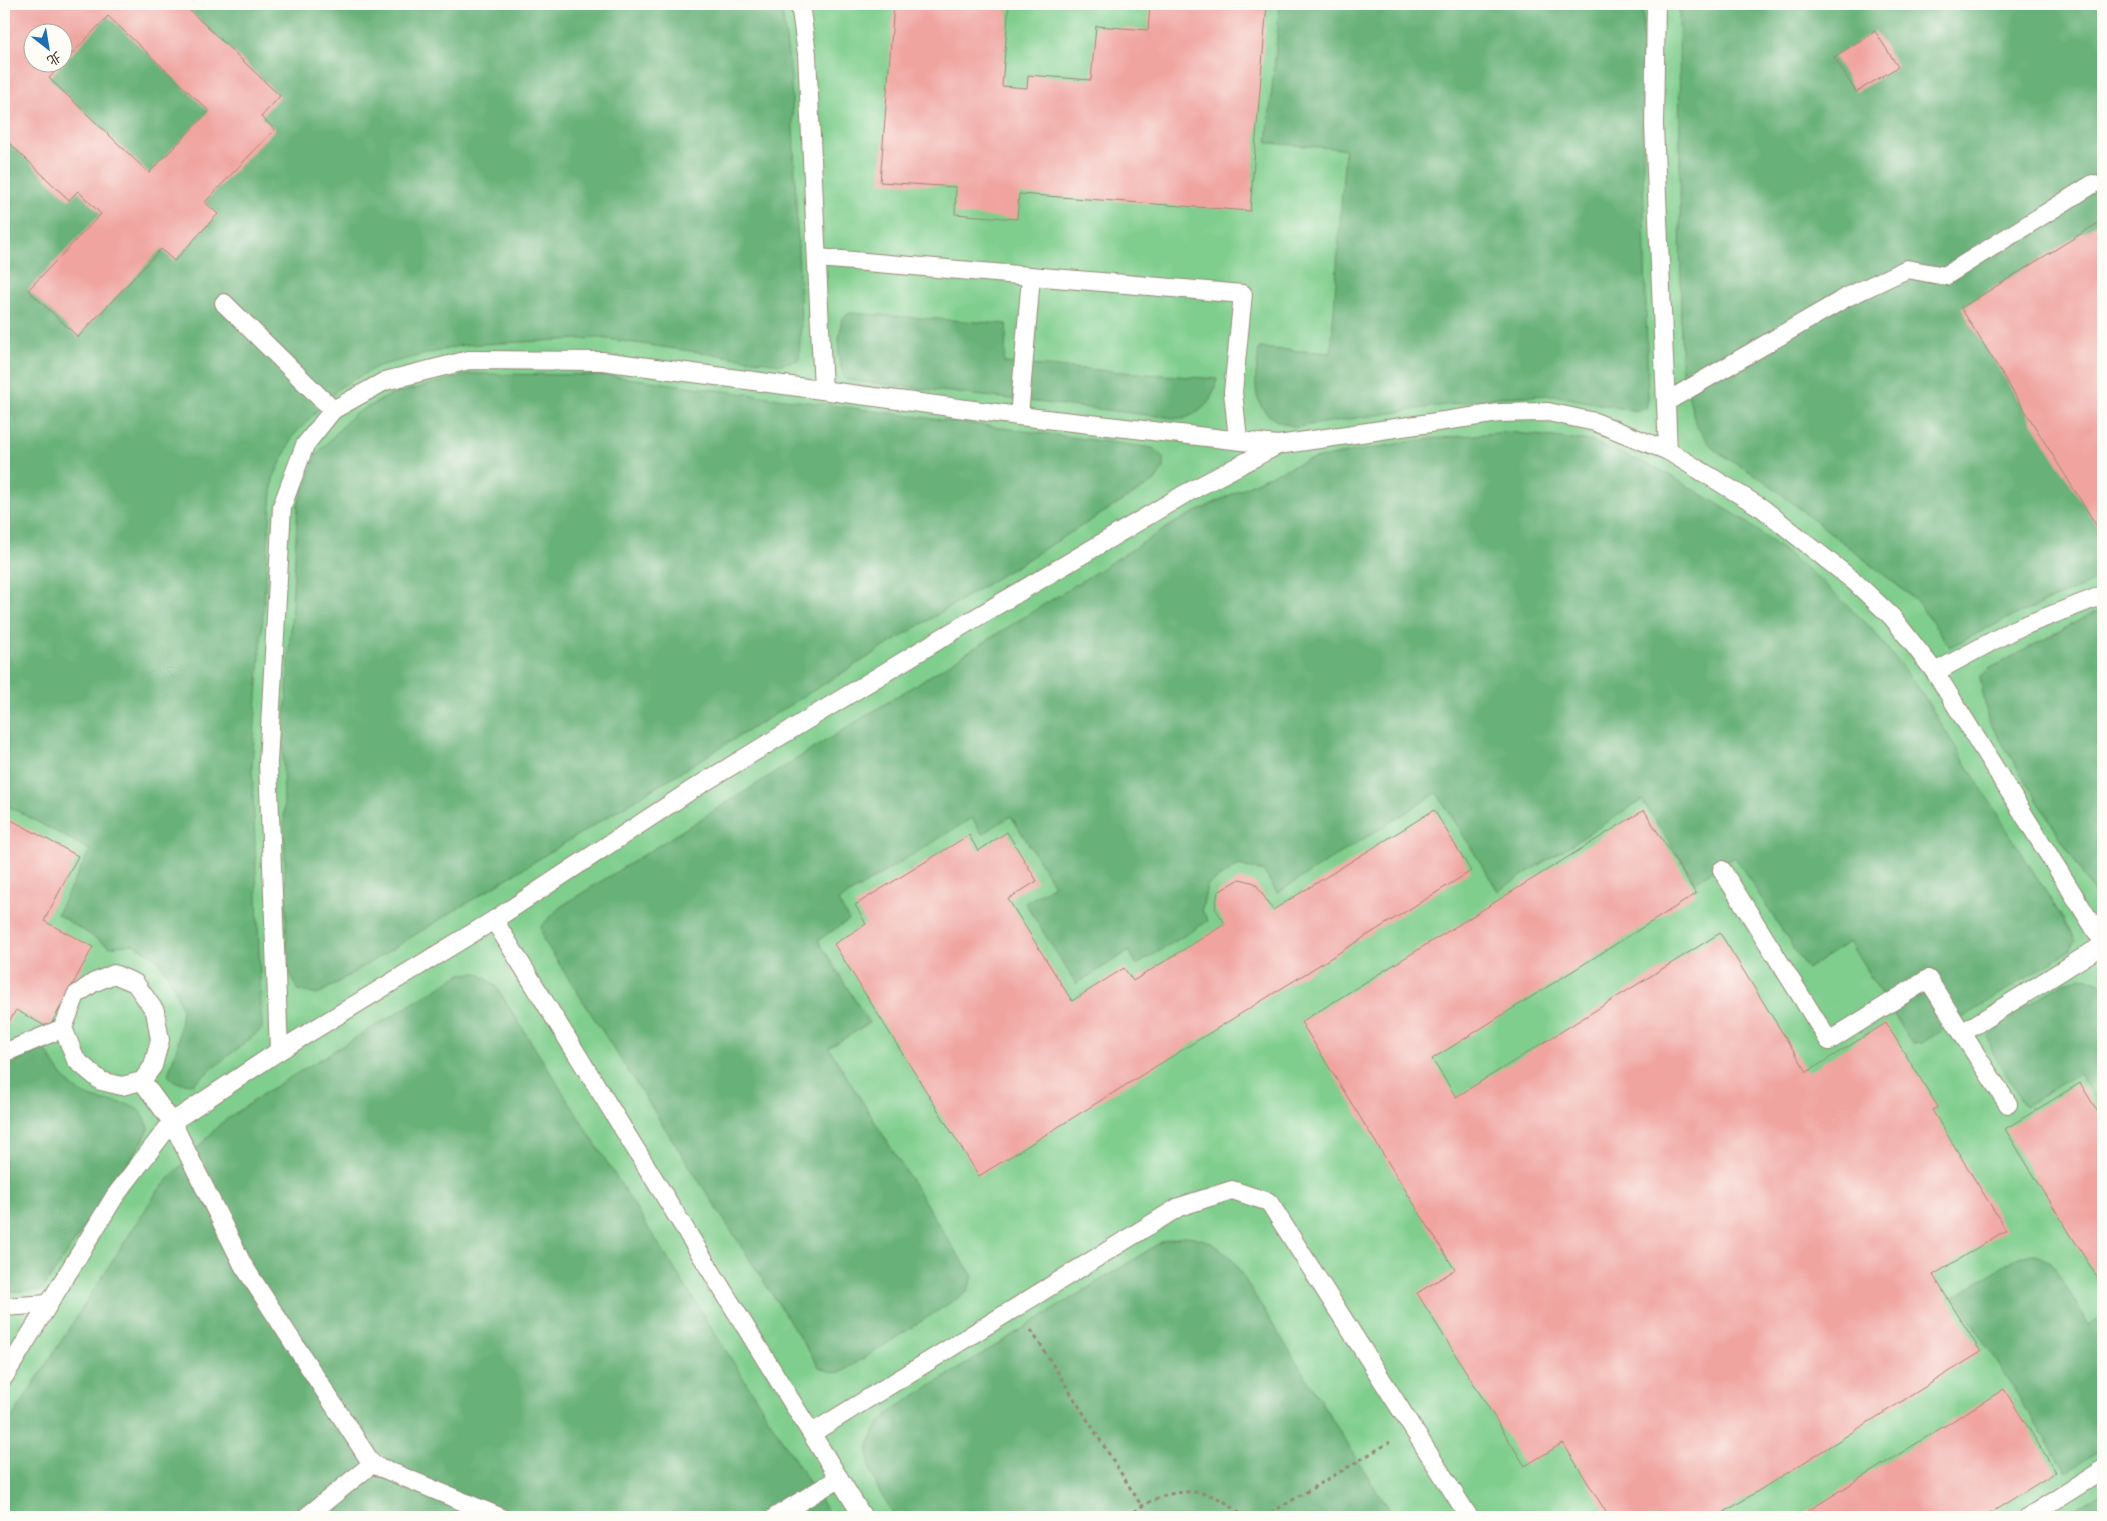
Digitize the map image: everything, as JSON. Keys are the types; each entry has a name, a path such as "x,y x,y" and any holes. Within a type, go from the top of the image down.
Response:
{"lane":[{"path":"800,4 807,54 823,390"},
{"path":"1656,4 1654,125 1668,451"},
{"path":"1666,402 1847,296 1907,269 1945,276 2093,184"},
{"path":"818,258 1243,294 1233,392 1238,440"},
{"path":"1019,416 1031,277"},
{"path":"224,303 334,410"},
{"path":"279,1051 268,764 282,506 305,445 334,410 385,381 469,360 602,361 1019,416 1278,445 1499,413 1548,412 1595,422 1668,451 1762,508 1855,582 1892,617 1935,672 2103,943 1962,1033"},
{"path":"4,1377 115,1196 172,1122 279,1051 494,920 690,791 928,646 1183,496 1278,445"},
{"path":"1935,672 2013,630 2103,595"},
{"path":"1722,870 1829,1040 1928,979 2008,1104"},
{"path":"494,920 863,1517"},
{"path":"114,974 135,982 154,1010 160,1040 153,1066 142,1081 122,1086 101,1080 76,1060 63,1028 76,996 93,983 114,974"},
{"path":"4,1053 63,1028"},
{"path":"142,1081 172,1122 243,1265 372,1464 500,1517"},
{"path":"812,1433 1179,1207 1232,1190 1269,1202 1469,1517"},
{"path":"4,1307 48,1304"},
{"path":"306,1517 372,1464"},
{"path":"2028,1517 2103,1470"},
{"path":"774,1517 839,1478"}],"path":[{"path":"1017,1307 1141,1505"},
{"path":"1264,1517 1413,1428"},
{"path":"1128,1517 1141,1505 1167,1494 1180,1492 1201,1493 1220,1499 1244,1517"}],"green space":[{"path":"4,4 2103,4 2103,1517 4,1517"},
{"path":"4,4 781,4 791,76 801,321 799,360 781,364 600,338 463,345 378,366 339,388 293,436 273,479 252,764 262,1029 193,1084 175,1082 168,1075 178,1044 182,1010 173,984 159,960 134,944 110,947 57,914 90,850 4,804"},
{"path":"1280,4 1643,4 1642,112 1648,400 1646,408 1640,411 1630,410 1553,395 1500,397 1296,427 1276,420 1266,412 1260,405 1256,387 1259,348 1331,353 1345,149 1267,143"},
{"path":"1679,4 2103,4 2103,578 2011,617 1950,647 1916,600 1766,482 1715,450 1696,426 1681,365"},
{"path":"850,313 1007,324 1004,363 1217,379 1213,394 1207,404 1198,412 1183,419 846,380 840,364 839,342 842,318"},
{"path":"469,374 604,375 1153,448 1163,457 1163,468 1155,481 317,995 298,990 287,967 283,759 298,504 317,454 354,414 391,395"},
{"path":"1506,432 1591,441 1659,469 1738,516 1815,575 1871,628 1918,687 2076,940 2070,950 1922,1043 1912,1044 1849,942 1807,969 1735,857 1695,882 1642,800 1498,891 1437,793 1277,893 1264,872 1239,865 1207,885 1202,910 1208,921 1137,965 1129,951 1076,984 1025,903 1054,885 1011,816 982,834 972,818 838,901 849,920 818,940 869,1023 829,1048 952,1246 973,1276 967,1292 842,1372 833,1373 819,1367 543,939 541,926 560,907 1176,522 1264,478 1308,460 1419,440"},
{"path":"2103,610 2103,907 1988,720 1980,677 1989,669 2091,614"},
{"path":"478,973 495,985 831,1517 4,1517 4,1430 156,1193 220,1124 266,1092 461,974"},
{"path":"2082,977 2100,983 2103,988 2103,1112 2079,1073 2025,1106 1993,1053 1988,1038 2000,1022 2063,983"},
{"path":"45,1049 62,1075 78,1091 95,1099 131,1106 144,1117 149,1128 143,1141 42,1290 4,1292 4,1067"},
{"path":"1186,1236 1199,1238 1211,1243 1232,1259 1393,1517 895,1517 878,1488 869,1460 869,1447 873,1434 882,1420 897,1407 1163,1241"},
{"path":"2034,1254 2051,1262 2089,1325 2103,1317 2103,1449 2066,1472 1955,1296 2018,1257"},
{"path":"2103,1491 2103,1517 2061,1517"}],"building":[{"path":"4,4 183,4 280,96 261,117 275,129 205,202 218,214 174,261 161,249 78,337 28,290 101,214 78,191 69,200 4,138","holes":["108,16 209,111 149,173 49,78 55,72 22,72 22,22 72,22 72,54"]},
{"path":"894,4 1009,4 1002,86 1027,88 1028,75 1091,80 1096,26 1148,30 1150,4 1267,4 1250,211 1019,194 1017,219 955,214 956,187 880,182"},
{"path":"1875,31 1898,67 1856,92 1834,57"},
{"path":"2103,220 2103,536 1961,308"},
{"path":"1434,810 1471,871 979,1176 834,944 866,924 855,905 969,835 978,851 1007,832 1037,881 1008,899 1072,1001 1124,968 1133,981 1225,924 1215,908 1218,892 1240,879 1255,883 1273,910"},
{"path":"1644,810 1696,894 1432,1059 1456,1097 1720,933 1807,1072 1886,1023 1938,1107 1932,1110 2006,1230 1933,1275 1981,1352 1719,1517 1609,1517 1563,1443 1525,1466 1417,1293 1455,1270 1301,1022"},
{"path":"4,816 78,856 44,921 93,947 49,1028 16,1010 7,1025 4,1023"},
{"path":"2080,1083 2103,1120 2103,1280 2100,1282 2005,1129"},
{"path":"2004,1389 2056,1472 1984,1517 1798,1517"}]}
